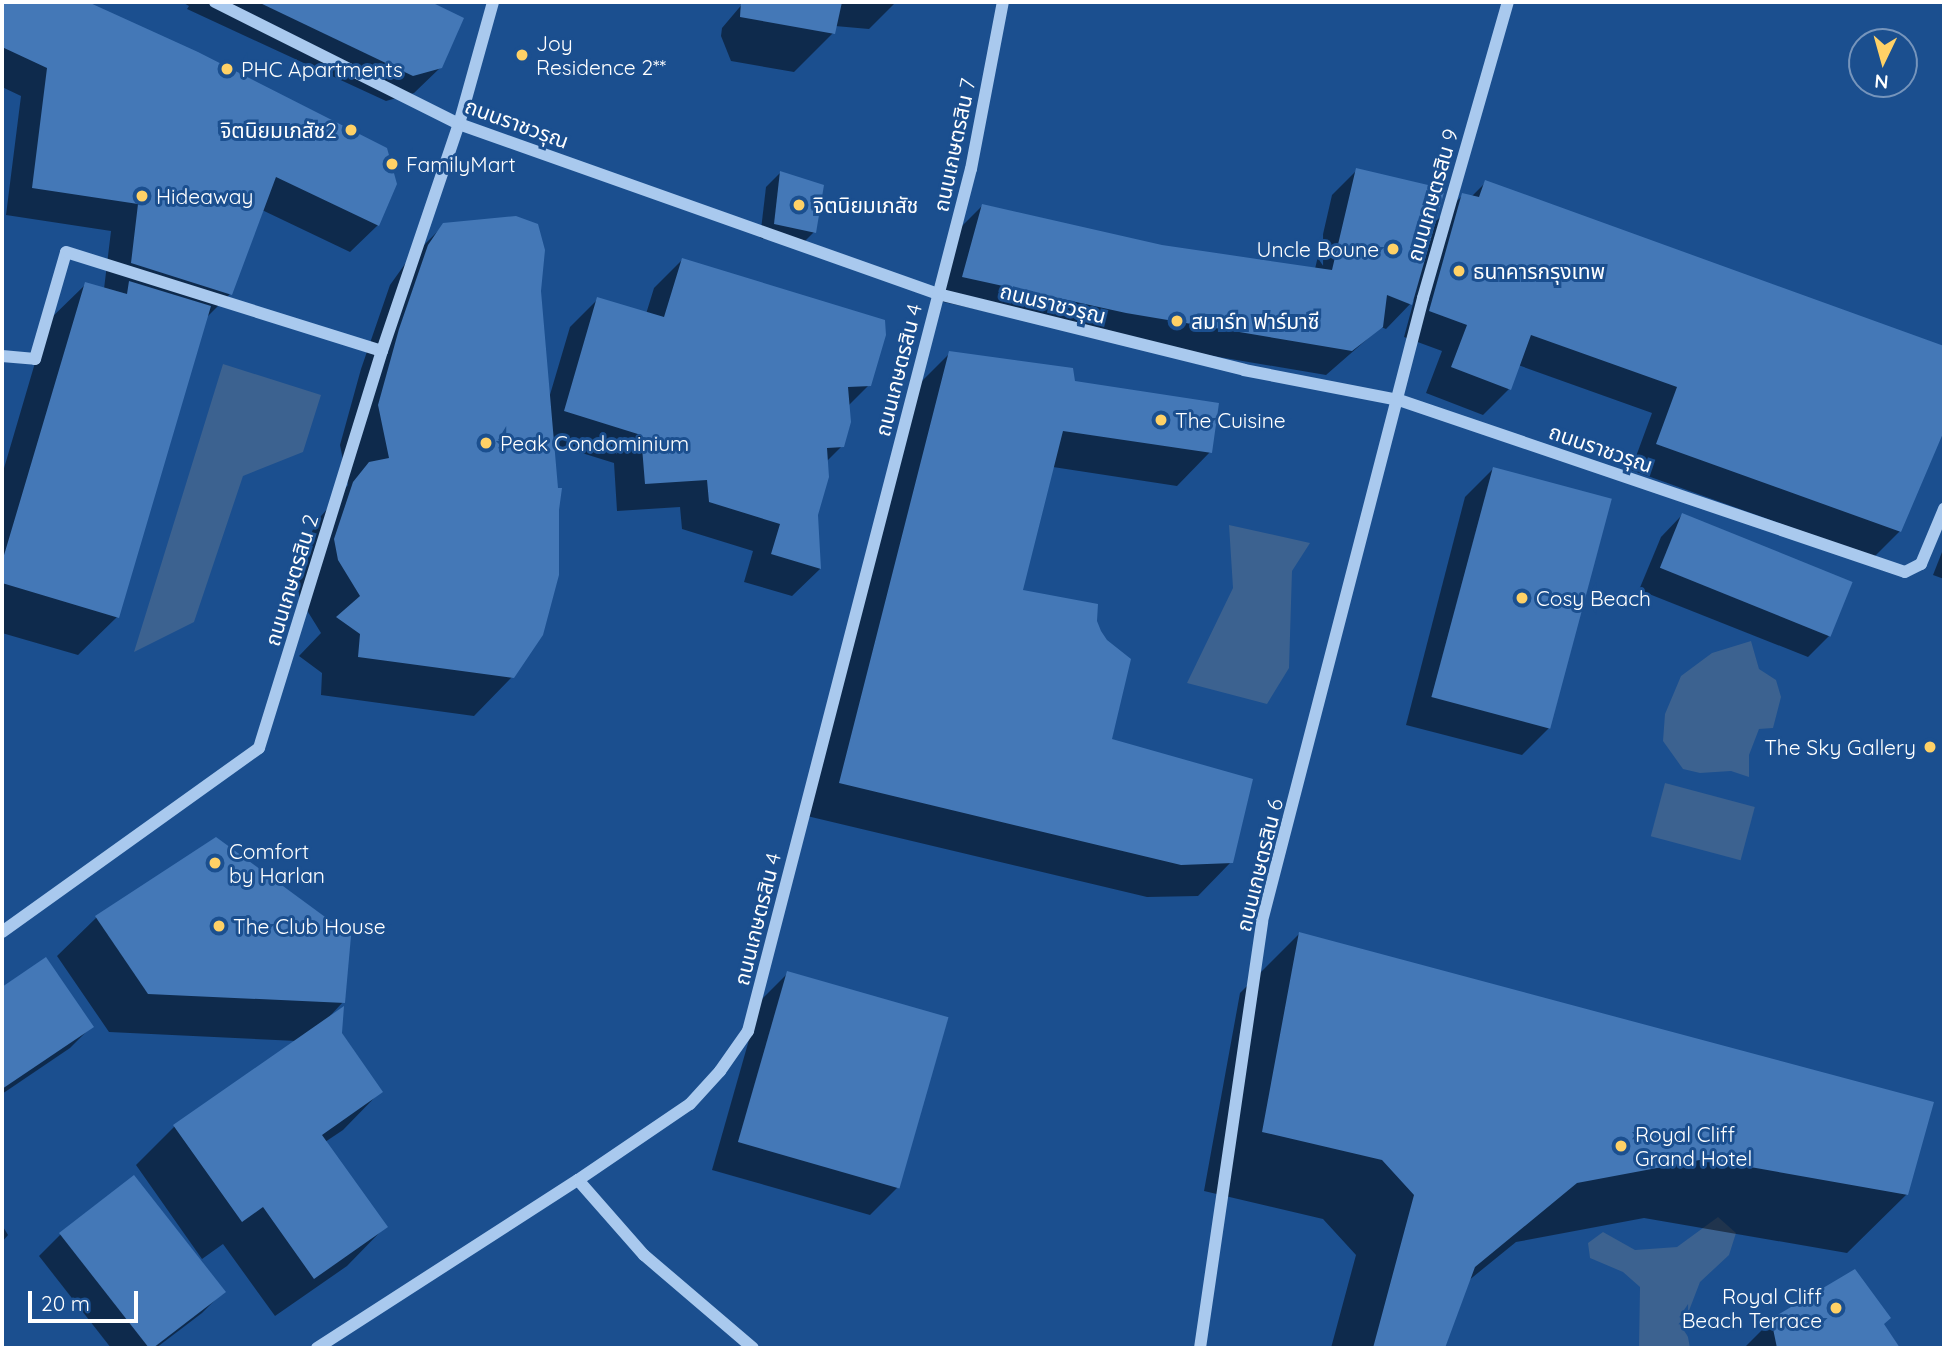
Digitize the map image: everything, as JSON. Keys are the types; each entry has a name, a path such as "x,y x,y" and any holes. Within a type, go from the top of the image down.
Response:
{"street":[{"name":"ถนนราชวรุณ","path":"215,2 459,124 938,294 1244,370 1399,400 1905,572 1921,564 1944,509"},
{"name":"ถนนเกษตรสิน 2","path":"2,932 259,748 382,351 459,124 493,2"},
{"name":"ถนนเกษตรสิน 7","path":"938,294 971,169 1003,2"},
{"name":"ถนนเกษตรสิน 9","path":"1399,400 1423,298 1508,2"},
{"path":"2,356 34,359 66,252 382,351"},
{"name":"ถนนเกษตรสิน 4","path":"317,1348 578,1180 690,1104 720,1071 748,1031 938,294"},
{"name":"ถนนเกษตรสิน 6","path":"1200,1348 1262,921 1399,400"},
{"path":"578,1180 645,1255 753,1348"}],"water":[{"path":"223,364 321,395 303,452 243,476 194,622 134,652"},
{"path":"1229,525 1310,543 1292,571 1289,668 1267,704 1187,683 1233,588"},
{"path":"1751,641 1759,669 1776,680 1781,697 1773,728 1759,729 1749,755 1749,777 1731,771 1700,773 1683,769 1663,741 1665,714 1681,676 1712,653"},
{"path":"1665,783 1755,807 1741,860 1651,836"},
{"path":"1718,1217 1736,1233 1729,1255 1700,1282 1685,1321 1690,1348 1639,1348 1640,1287 1623,1272 1590,1258 1588,1243 1603,1232 1635,1250 1677,1247"}],"building":[{"path":"2,2 88,2 198,52 387,148 397,184 379,226 276,177 232,295 131,263 138,204 32,188 47,68 2,47"},
{"path":"258,2 431,2 464,18 442,68 413,76"},
{"path":"741,2 842,2 835,34 740,17"},
{"path":"1356,168 1445,189 1412,305 1387,295 1383,327 1352,351 1126,313 962,277 982,204 1162,245 1332,270"},
{"name":"จิตนิยมเภสัช","path":"780,171 824,185 816,233 774,224"},
{"path":"1485,180 1944,346 1944,431 1901,532 1656,444 1677,387 1531,335 1511,390 1451,367 1467,325 1429,311 1462,193 1479,197"},
{"name":"Peak Condominium","path":"516,216 538,224 545,250 541,291 558,488 562,488 559,510 559,575 543,635 514,678 358,657 360,634 336,617 360,596 338,560 334,539 353,482 369,462 389,458 378,405 399,329 428,245 443,223"},
{"path":"682,258 885,320 886,335 871,386 848,387 851,422 844,447 827,448 829,477 818,515 821,569 771,554 780,524 709,502 707,480 645,484 641,435 564,411 597,297 664,317"},
{"path":"129,281 211,306 119,618 2,583 2,562 85,282 127,294"},
{"path":"949,351 1073,368 1075,381 1219,403 1212,453 1063,431 1023,590 1098,604 1097,621 1101,631 1107,640 1131,659 1112,739 1253,779 1233,863 1181,865 839,783"},
{"name":"Cosy Beach","path":"1493,467 1612,499 1550,729 1431,697"},
{"path":"1682,513 1853,582 1831,637 1660,568"},
{"name":"The Club House","path":"216,837 351,936 345,1003 148,994 95,916"},
{"name":"Royal Cliff Grand Hotel","path":"1299,932 1934,1102 1908,1195 1705,1159 1577,1183 1475,1267 1445,1348 1373,1348 1414,1195 1382,1160 1262,1132"},
{"path":"46,957 94,1027 2,1089 2,987"},
{"path":"787,971 948,1017 899,1188 738,1142"},
{"path":"344,1006 342,1033 383,1092 322,1135 388,1227 314,1279 263,1207 242,1222 173,1125"},
{"path":"134,1175 226,1292 153,1348 149,1348 59,1233"},
{"name":"Royal Cliff Beach Terrace","path":"1855,1269 1891,1318 1884,1324 1900,1348 1777,1348 1771,1319"}],"place":[{"name":"Joy Residence 2**","path":"522,55"},
{"name":"PHC Apartments","path":"227,69"},
{"name":"จิตนิยมเภสัช2","path":"351,130"},
{"name":"FamilyMart","path":"392,164"},
{"name":"Hideaway","path":"142,196"},
{"name":"จิตนิยมเภสัช","path":"799,205"},
{"name":"Uncle Boune","path":"1393,249"},
{"name":"ธนาคารกรุงเทพ","path":"1459,271"},
{"name":"สมาร์ท ฟาร์มาซี","path":"1177,321"},
{"name":"The Cuisine","path":"1161,420"},
{"name":"Peak Condominium","path":"486,443"},
{"name":"Cosy Beach","path":"1522,598"},
{"name":"The Sky Gallery","path":"1930,747"},
{"name":"Comfort by Harlan","path":"215,863"},
{"name":"The Club House","path":"219,926"},
{"name":"Royal Cliff Grand Hotel","path":"1621,1146"},
{"name":"Royal Cliff Beach Terrace","path":"1836,1308"}]}
